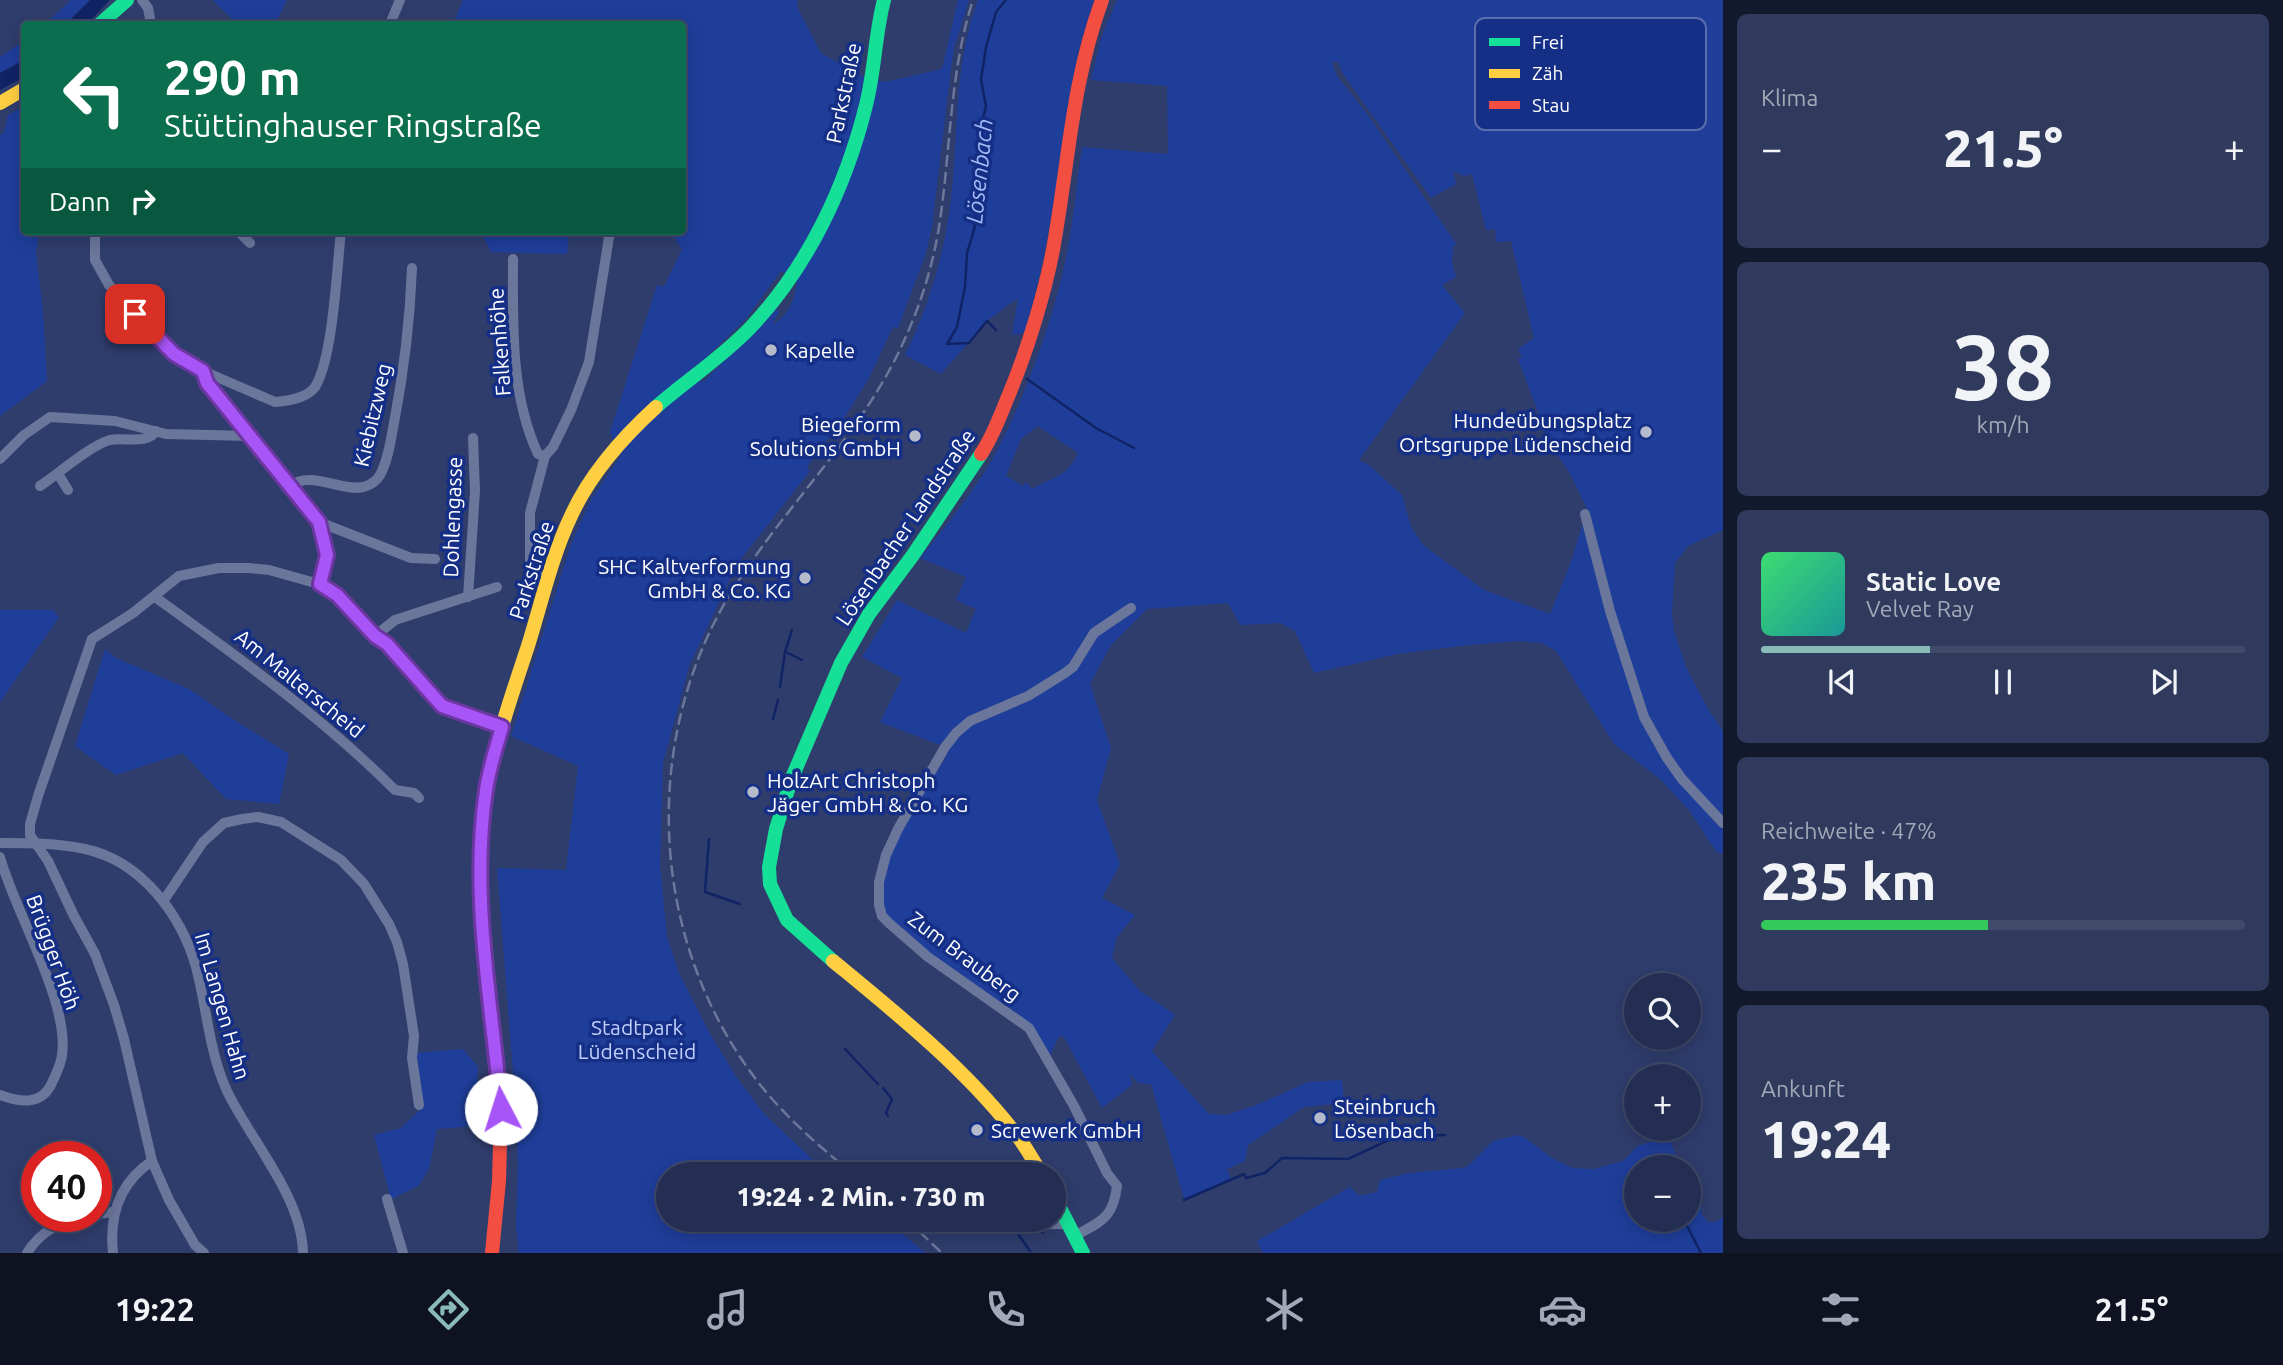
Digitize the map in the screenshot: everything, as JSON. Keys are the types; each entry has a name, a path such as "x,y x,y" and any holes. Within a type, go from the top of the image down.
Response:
{"main road":[{"path":"103,21 127,0"},
{"name":"Parkstraße","path":"492,1253 499,1202 501,1109 481,911 486,788 547,581 572,514 584,489 601,467 630,432 654,409 749,329 797,268 815,239 836,196 867,102 884,0"},
{"name":"Lösenbacher Landstraße","path":"1034,1162 1014,1130 973,1084 896,1013 787,920 770,884 769,867 776,829 791,780 842,663 869,614 914,555 989,443 1020,368 1054,247 1077,84 1088,38 1102,0"},
{"path":"0,103 21,91"},
{"path":"1066,1219 1083,1253"}],"street":[{"path":"142,0 148,8 150,21"},
{"path":"391,21 400,0"},
{"path":"95,235 94,260 109,285 174,354 203,371 275,402 288,401 314,388 324,367 341,235"},
{"path":"242,235 250,243"},
{"path":"547,581 536,572 530,560 530,513 545,456 554,447 589,362 609,235"},
{"name":"Falkenhöhe","path":"513,259 516,365 533,444 538,454 545,456"},
{"name":"Kiebitzweg","path":"290,487 306,480 360,488 374,483 382,473 405,367 412,268"},
{"path":"203,371 207,383 319,522 327,555 320,584"},
{"path":"0,459 24,435 50,417 114,421 166,435 251,436"},
{"path":"40,486 101,442 128,438 146,439 156,431"},
{"name":"Dohlengasse","path":"468,597 475,491 474,438"},
{"path":"58,474 68,490"},
{"path":"1585,514 1610,611 1644,717 1682,779 1723,823"},
{"path":"319,522 411,558 435,559"},
{"path":"204,1253 195,1245 169,1200 152,1161 114,1005 95,954 30,835 30,824 92,639 155,597 179,576 219,568 260,568 320,584 337,595 375,636 387,644 442,706 502,727"},
{"name":"Dohlengasse","path":"375,636 395,620 497,587"},
{"name":"Am Malterscheid","path":"155,597 299,704 395,790 414,793 419,797"},
{"name":"Zum Brauberg","path":"1072,1230 1106,1217 1113,1204 1116,1186 1074,1106 1029,1028 922,953 882,916 879,881 886,855 898,829 945,747 956,733 970,721 1028,696 1065,673 1073,667 1094,633 1131,608"},
{"path":"164,900 203,842 224,823 258,817 281,822 341,860 364,884 397,942 414,1036 412,1058 419,1105"},
{"name":"Im Langen Hahn","path":"0,843 86,849 126,867 164,900 186,938 196,968 209,1037 221,1078 240,1117 296,1214 303,1238 303,1253"},
{"name":"Brügger Höh","path":"0,857 46,974 58,1014 62,1054 55,1076 47,1092 41,1097 23,1101 0,1095"},
{"path":"113,1253 113,1212 140,1169 152,1161"},
{"path":"387,1199 403,1253"},
{"path":"1066,1230 1072,1230"},
{"path":"27,1253 44,1232"}],"green space":[{"path":"71,0 90,0 69,21 48,21"},
{"path":"213,0 287,0 276,21 233,20"},
{"name":"Stadtpark Lüdenscheid","path":"463,0 797,0 798,9 821,53 862,76 885,82 942,69 958,0 969,0 954,48 932,226 926,253 898,328 893,327 868,380 844,418 807,467 810,471 737,564 690,664 663,763 660,865 667,937 679,973 735,1075 764,1114 815,1162 656,1162 656,1232 901,1232 925,1253 519,1253 516,1225 518,1161 515,1098 497,868 566,870 578,766 511,736 571,544 592,498 620,457 610,432 657,285 664,287 682,249 673,235 686,235 686,21 454,21","holes":["781,271 797,282 792,301 782,317 772,325 779,312 776,309 702,383 695,368 745,320"]},
{"path":"978,0 1094,0 1079,49 1042,266 1025,333 1012,335 1018,298 987,321 941,374 905,355 931,292 943,248 953,180 962,66"},
{"path":"1117,0 1723,0 1723,530 1688,546 1675,563 1672,614 1674,631 1686,667 1709,711 1723,731 1723,854 1716,851 1689,810 1660,779 1614,744 1556,651 1542,643 1518,641 1397,654 1314,673 1295,631 1281,623 1240,625 1228,603 1147,609 1111,645 1090,684 1111,748 1097,800 1120,864 1102,898 1135,915 1117,937 1112,958 1140,991 1175,1015 1152,1051 1209,1114 1226,1115 1254,1106 1308,1082 1342,1080 1344,1103 1304,1107 1248,1145 1245,1161 1227,1169 1231,1179 1184,1199 1151,1084 1138,1083 1130,1073 1132,1085 1102,1108 1064,1037 1059,1036 1049,1058 1040,1041 884,915 881,895 883,867 889,851 906,817 946,757 944,754 948,748 880,722 902,678 862,657 897,600 966,633 976,609 956,600 966,577 920,558 983,475 1011,423 1031,374 1063,271 1082,147 1168,154 1167,86 1091,80 1102,35","holes":["1332,62 1338,62 1343,74 1431,198 1456,184 1453,171 1464,176 1472,174 1486,230 1495,229 1496,242 1511,241 1534,338 1518,349 1522,357 1518,359 1550,444 1570,473 1587,509 1571,562 1550,614 1484,590 1423,545 1411,527 1402,495 1370,466 1359,460 1465,313 1442,285 1456,277 1452,263 1453,246 1457,245 1365,111 1337,76","1038,426 1078,453 1064,472 1032,489 1026,482 1023,486 1006,476 1021,439"]},
{"path":"21,43 21,62 0,73 0,57"},
{"path":"21,108 21,235 38,235 36,254 47,381 0,416 0,135 4,133 8,115"},
{"path":"482,235 569,235 567,254 491,252"},
{"path":"0,610 53,610 59,617 0,702"},
{"path":"105,649 116,658 189,689 289,754 279,804 226,799 183,753 116,775 75,746"},
{"path":"463,1049 478,1067 477,1126 437,1129 429,1169 418,1186 391,1199 374,1135 401,1128 420,1110 416,1053"},
{"path":"1517,1135 1524,1137 1552,1158 1572,1168 1594,1169 1624,1160 1624,1232 1701,1232 1701,1200 1702,1215 1708,1222 1716,1222 1723,1217 1723,1253 1263,1253 1257,1241 1350,1187 1359,1196 1377,1192 1380,1180 1409,1173 1463,1168 1493,1141"},
{"path":"1653,1141 1669,1141 1675,1155 1629,1155 1638,1146"}],"shaded area":[{"path":"90,0 110,0 90,21 69,21"},
{"path":"21,62 21,79 0,90 0,73"}],"waterway":[{"name":"Lösenbach","path":"996,330 987,321 969,343 947,344 957,327 965,287 967,253 979,198 979,135 986,106 981,80 986,47 996,12 1006,0"},
{"path":"1027,379 1096,428 1134,448"},
{"name":"Lösenbach","path":"780,687 785,652 792,630"},
{"path":"786,652 802,660"},
{"name":"Lösenbach","path":"773,719 778,700"},
{"name":"Lösenbach","path":"709,839 705,892 740,904"},
{"name":"Lösenbach","path":"845,1049 878,1084"},
{"name":"Lösenbach","path":"883,1088 892,1099 886,1113 888,1116"},
{"path":"1184,1200 1244,1174 1246,1178 1265,1173 1282,1158 1348,1159 1395,1137 1445,1135"},
{"name":"Lösenbach","path":"1017,1232 1030,1251"},
{"path":"1690,1232 1701,1253"}],"railway":[{"path":"839,1162 770,1097 747,1067 714,1011 690,952 675,890 669,827 672,763 684,700 706,640 737,583 758,552 871,401 912,321 937,241 959,56 973,0"},
{"path":"920,1232 942,1253"}],"traffic: fast":[{"path":"103,21 127,0"},
{"path":"656,407 750,328 790,279 807,252 836,195 858,135 869,92 884,0"},
{"path":"833,961 787,920 770,884 769,867 776,829 791,780 841,663 869,614 913,555 981,454"},
{"path":"1066,1220 1083,1253"}],"traffic: slow":[{"path":"0,103 21,91"},
{"path":"482,815 501,731 564,532 597,471 619,444 656,407"},
{"path":"833,961 927,1040 971,1083 1016,1134 1034,1162"}],"traffic: jam":[{"path":"981,454 994,432 1017,375 1051,262 1072,121 1084,61 1102,0"},
{"path":"482,815 482,934 501,1108 499,1181 492,1253"}],"place":[{"name":"Kapelle","path":"771,350"},
{"name":"Hundeübungsplatz Ortsgruppe Lüdenscheid","path":"1646,432"},
{"name":"Biegeform Solutions GmbH","path":"915,436"},
{"name":"SHC Kaltverformung GmbH & Co. KG","path":"805,578"},
{"name":"HolzArt Christoph Jäger GmbH & Co. KG","path":"753,792"},
{"name":"Steinbruch Lösenbach","path":"1320,1118"},
{"name":"Screwerk GmbH","path":"977,1130"}],"route":[{"path":"135,314 174,354 203,371 207,383 319,522 327,555 320,584 337,595 375,636 387,644 442,706 481,722 502,727 486,788 481,863 481,911 501,1109"}]}
